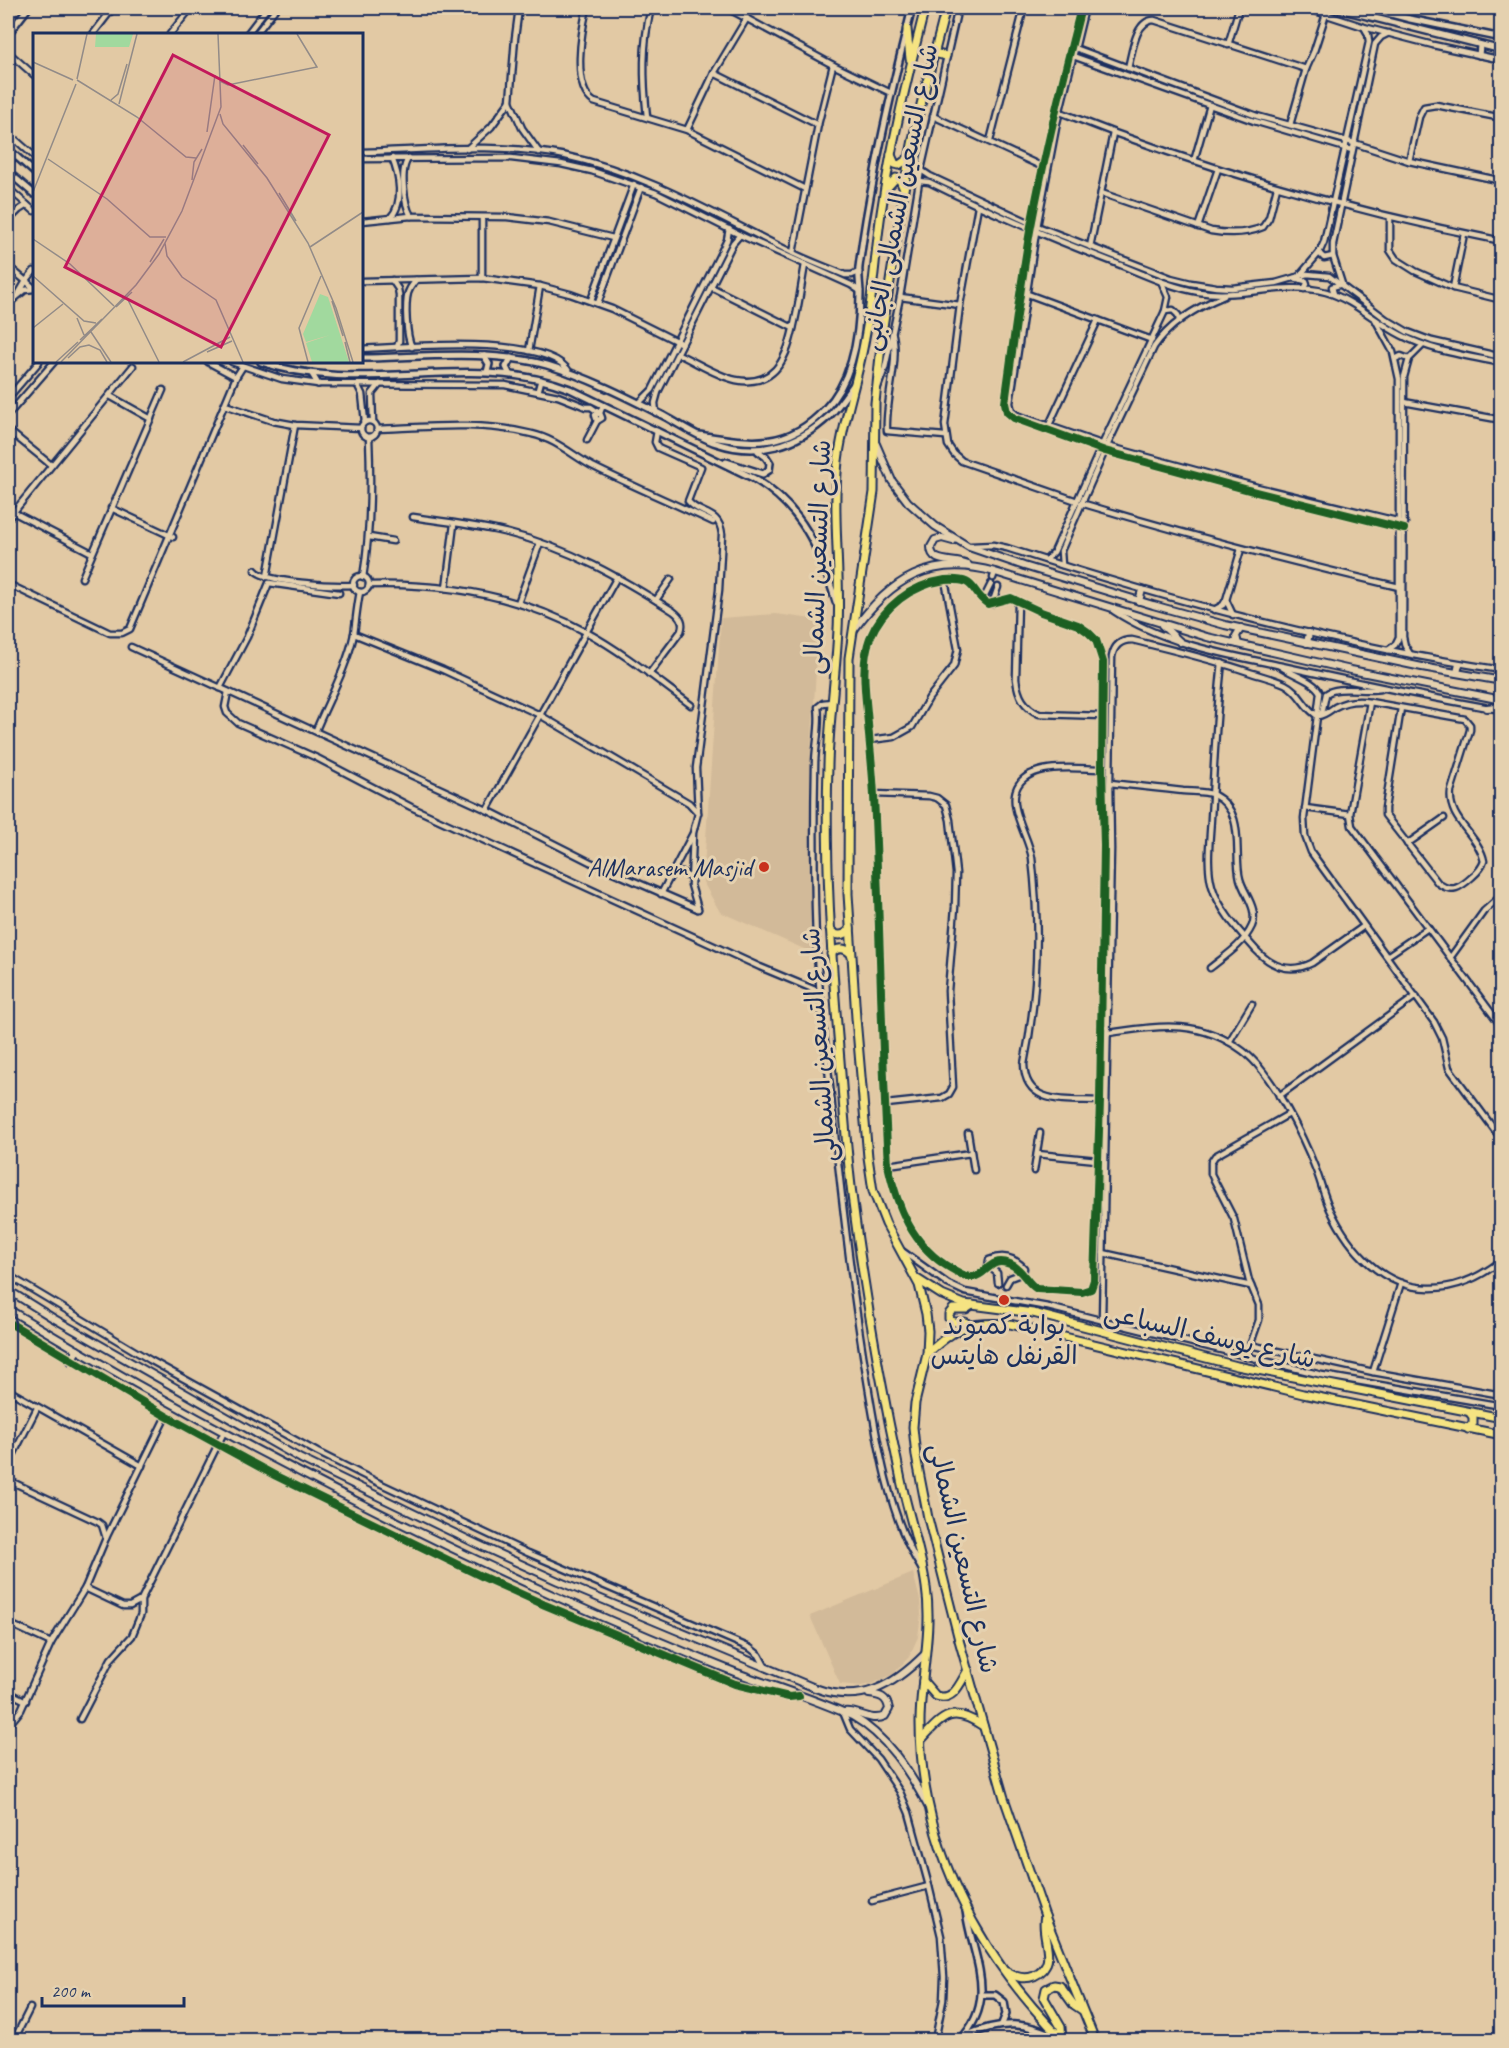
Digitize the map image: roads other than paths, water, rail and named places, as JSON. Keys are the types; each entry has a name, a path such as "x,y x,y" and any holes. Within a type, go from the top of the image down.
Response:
{"main road":[{"name":"شارع التسعين الشمالى","path":"925,8 891,155 867,330 844,425 837,468 835,525 838,608 827,804 831,954 849,1169 865,1294 881,1385 928,1604 922,1681 921,1740 931,1812 946,1866 966,1911 1026,2001 1062,2040"},
{"name":"شارع التسعين الشمالى","path":"946,8 909,158 884,321 876,392 873,504 853,631 848,681 850,929 870,1176 877,1203 922,1294 926,1314 927,1354 914,1409 914,1447 928,1518 1004,1798 1045,1916 1095,2040"},
{"path":"907,29 911,64"},
{"path":"934,53 946,56"},
{"path":"891,155 894,164 899,165 909,158"},
{"path":"885,190 896,178 900,180 904,189"},
{"path":"876,444 892,481 921,516 969,547 1024,566 1224,625 1422,667 1502,681"},
{"path":"960,542 937,539 932,544 931,552 937,559 958,561 996,579 1110,608 1220,640 1351,670 1502,700"},
{"path":"853,631 875,604 905,579 938,567 971,567"},
{"path":"1139,601 1142,590"},
{"path":"1159,623 1180,642"},
{"path":"1220,640 1226,636 1227,630 1224,625"},
{"path":"1238,644 1236,636 1241,628"},
{"path":"1307,643 1310,633"},
{"path":"1457,673 1459,664"},
{"path":"1487,708 1502,708"},
{"path":"830,929 840,935 847,933 850,929"},
{"path":"831,954 835,950 843,949 852,954"},
{"name":"شارع يوسف السباعى","path":"915,1278 942,1295 972,1305 1033,1313 1237,1366 1502,1418"},
{"path":"8,1290 301,1459 548,1576 826,1692 843,1695 867,1693 881,1696 889,1709 885,1716 878,1719 851,1711 843,1712"},
{"path":"970,1325 965,1322 953,1322 949,1319 949,1314 953,1309 972,1305"},
{"path":"8,1309 224,1432 308,1476 556,1597 695,1656 843,1712 867,1725 887,1744 909,1774 931,1812"},
{"path":"1077,1325 1080,1315"},
{"name":"شارع يوسف السباعى","path":"927,1354 949,1334 970,1325 988,1323 1024,1327 1303,1394 1502,1435"},
{"path":"71,1361 77,1350"},
{"path":"1468,1429 1473,1423 1470,1413"},
{"path":"1484,1432 1482,1424 1490,1417"},
{"path":"867,1693 894,1680 925,1654"},
{"path":"922,1681 933,1694 946,1697 954,1693 968,1670"},
{"path":"921,1740 938,1722 954,1715 970,1717 983,1726"},
{"path":"1004,1971 1024,1978 1034,1976 1043,1969 1048,1955 1043,1927 1045,1916"},
{"path":"1062,2040 1061,2027 1044,1998 1047,1989 1054,1985 1060,1986 1073,2004 1082,2010"}],"street":[{"path":"8,34 28,8"},
{"path":"94,33 113,8"},
{"path":"171,33 190,8"},
{"path":"248,33 267,8"},
{"path":"257,33 276,8"},
{"path":"519,8 510,101 522,128 539,152"},
{"path":"586,8 579,50 585,94 594,102 687,130 805,189"},
{"path":"647,117 643,55 651,8"},
{"path":"727,8 833,65 891,93"},
{"path":"699,435 739,442 765,441 782,437 798,430 821,414 840,390 850,366 857,326 859,272 873,177 911,8"},
{"name":"شارع التسعين الشمالى الجانبى","path":"876,392 885,368 900,297 921,170 958,8"},
{"path":"990,141 1024,8"},
{"path":"1083,8 1073,56 1064,83 1060,112 1016,314 1006,409 1014,418 1104,448 1256,490 1398,524 1405,523"},
{"path":"1083,8 1043,167 1010,405 1015,414 1049,425 1104,448"},
{"path":"1228,45 1239,8"},
{"path":"1306,8 1364,27 1502,60"},
{"path":"1335,8 1502,50"},
{"path":"1368,8 1502,38"},
{"path":"1290,125 1306,69 1326,14"},
{"path":"687,130 714,73 747,18"},
{"path":"1128,68 1140,29 1149,20 1306,69"},
{"path":"1299,275 1319,254 1324,242 1369,42 1364,27"},
{"path":"1342,284 1334,256 1340,205 1375,44 1389,33"},
{"path":"1479,55 1480,46"},
{"path":"1075,48 1257,116 1354,142 1409,161 1502,181"},
{"path":"8,52 33,74"},
{"path":"1073,56 1254,121 1352,150"},
{"path":"793,253 818,125 833,65"},
{"path":"714,73 818,125"},
{"path":"467,149 491,127 510,101"},
{"path":"1194,162 1210,105"},
{"path":"1409,161 1419,117 1424,107 1436,105 1502,118"},
{"path":"1060,112 1194,162 1277,187 1340,205 1502,241"},
{"path":"933,116 1043,167"},
{"path":"8,133 33,155"},
{"path":"1090,247 1113,133"},
{"path":"8,149 33,171"},
{"path":"363,152 467,149 539,152 580,160 631,175 676,194 793,253 845,275 859,272"},
{"path":"440,150 440,157"},
{"path":"389,218 396,210 399,201 398,178 392,158"},
{"path":"409,158 404,168 406,203 411,216"},
{"path":"363,159 511,158 538,160 579,168 634,184 673,200 740,235 860,291"},
{"path":"579,168 580,160"},
{"path":"1198,227 1218,169"},
{"path":"921,170 1034,228 1172,278 1208,286 1232,288 1276,283 1299,275 1322,274 1342,284 1368,306 1408,332 1432,341 1502,357"},
{"path":"8,172 33,193"},
{"path":"919,181 929,182 978,206 1161,281 1195,291 1226,295 1317,290 1336,296 1399,334 1423,345 1502,363"},
{"path":"591,300 634,184"},
{"path":"598,303 641,187"},
{"path":"1101,193 1198,227 1230,234 1249,232 1263,227 1269,218 1277,187"},
{"path":"8,188 33,210"},
{"path":"13,193 8,208 16,212"},
{"path":"8,221 27,205"},
{"path":"978,206 960,305 945,425 948,446 954,454 962,461 1079,502 1241,549 1399,586"},
{"path":"363,221 411,216 507,217 530,219 613,238"},
{"path":"1390,217 1389,247 1393,257 1415,271 1453,288 1502,300"},
{"path":"482,218 482,278"},
{"path":"639,404 652,390 727,240 729,229"},
{"path":"1453,288 1464,234"},
{"path":"657,412 656,398 733,243 740,235"},
{"path":"1319,254 1324,258 1334,256"},
{"path":"8,266 33,288"},
{"path":"678,354 728,377 746,381 756,380 774,370 783,360 790,345 805,266"},
{"path":"8,304 33,272"},
{"path":"363,281 482,278 540,286 591,300 682,344"},
{"path":"1292,278 1306,281 1304,289"},
{"path":"392,280 399,295 397,347"},
{"path":"412,347 408,336 408,295 416,280"},
{"path":"1046,560 1054,552 1079,502 1165,311 1168,297 1161,281"},
{"path":"1336,296 1332,292 1332,287 1342,284"},
{"path":"529,351 540,286"},
{"path":"711,287 793,328"},
{"path":"17,295 33,289"},
{"path":"1025,293 1152,340"},
{"path":"1104,448 1154,346 1179,321 1202,306 1226,295"},
{"path":"900,297 960,305"},
{"path":"1165,311 1176,312 1179,321"},
{"path":"1374,319 1395,359 1399,379 1399,637 1395,645 1388,650"},
{"path":"1049,425 1098,320"},
{"path":"892,332 894,350 887,409 887,431 945,436"},
{"path":"363,349 479,345 529,351 558,359 570,373"},
{"path":"1410,654 1403,642 1405,371 1409,359 1423,345"},
{"path":"363,358 484,356 511,358 545,365 570,373 726,446 757,451 788,443 814,428 836,407 855,382"},
{"path":"484,356 489,364 487,372"},
{"path":"1395,359 1401,356 1409,359"},
{"path":"509,374 506,367 511,358"},
{"path":"8,398 38,363"},
{"path":"8,415 53,363"},
{"path":"210,363 237,376"},
{"path":"235,363 282,379 318,384 492,384 538,391 567,399 591,407 597,415"},
{"path":"265,363 312,374 348,377 487,372 541,380 570,389 719,461 761,483 776,494 795,513 820,552 838,608"},
{"path":"8,584 110,633 122,633 130,629 241,365"},
{"path":"8,519 134,366"},
{"path":"312,374 318,384"},
{"path":"413,384 414,375"},
{"path":"538,391 541,380"},
{"path":"357,384 362,394 365,422 361,428"},
{"path":"377,429 373,422 372,394 375,387 380,384"},
{"path":"82,578 163,390"},
{"path":"362,394 372,394"},
{"path":"110,396 151,419"},
{"path":"1404,402 1502,420"},
{"path":"225,405 273,421 295,425 361,428"},
{"path":"587,440 603,405"},
{"path":"365,422 373,422"},
{"path":"267,577 295,425"},
{"path":"377,429 484,426 534,434 557,444 591,465 713,522"},
{"path":"361,428 364,435 369,437"},
{"path":"369,437 375,434 377,429"},
{"path":"8,430 51,465"},
{"path":"131,647 487,810 590,862 698,909 692,891 693,833 698,813 696,768 720,590 722,534 717,519 691,505 688,501 701,467 658,448 657,431"},
{"path":"363,577 369,537 371,473 369,437"},
{"path":"719,461 764,474 770,470 771,464 757,451"},
{"path":"1062,565 1061,551 1079,502"},
{"path":"111,508 171,535"},
{"path":"14,512 92,553"},
{"path":"413,517 510,533 582,558 678,614 682,627 649,674"},
{"path":"446,588 454,524"},
{"path":"1398,524 1404,529"},
{"path":"369,537 393,541"},
{"path":"518,603 540,543"},
{"path":"969,547 1000,546 1142,590 1233,615 1388,650 1502,670"},
{"path":"1214,610 1226,600 1241,549"},
{"path":"255,570 259,575 267,577 309,583 354,585 360,592"},
{"path":"354,585 356,579 363,577"},
{"path":"360,592 367,590 369,585 367,579 363,577"},
{"path":"487,810 617,577"},
{"path":"656,600 671,579"},
{"path":"983,600 996,579"},
{"path":"992,604 996,579"},
{"path":"870,740 894,737 912,727 928,699 954,666 958,649 945,580"},
{"path":"945,580 968,582 987,604 1008,598 1078,625 1096,640 1103,662 1104,846 1100,1101 1094,1280 1091,1289 1083,1292 1041,1291 1033,1287 1023,1273 1010,1263 999,1262 988,1266 976,1276 967,1276 946,1266 926,1249 907,1224 900,1209 888,1165 874,794 864,665 870,639 880,618 899,599 914,589 930,582 945,580"},
{"path":"220,688 247,637 269,583 339,593"},
{"path":"369,585 401,584 446,588 518,603 587,632 691,705"},
{"path":"316,730 354,634 360,592"},
{"path":"1226,600 1233,615"},
{"path":"1018,601 1016,680 1017,690 1023,701 1031,710 1039,714 1103,716"},
{"path":"1110,608 1147,630 1180,642 1280,666 1487,708"},
{"path":"354,634 443,670 540,715 688,803 698,813"},
{"path":"1102,1321 1112,827 1110,783 1112,657 1119,643 1132,640 1222,663 1286,684 1318,716 1347,702 1370,702 1463,718 1470,725 1470,730 1450,791 1450,800 1454,812 1482,855 1483,864 1479,871 1455,889 1448,889 1438,883 1388,820 1385,812 1401,708"},
{"path":"1222,663 1212,794 1210,870 1211,884 1222,907 1267,960 1285,969 1294,969 1312,963 1364,926"},
{"path":"1280,666 1295,676 1318,686 1320,693 1305,808 1304,827 1311,852 1416,996 1440,1033 1449,1068 1502,1140"},
{"path":"1318,716 1322,713 1326,694 1333,689 1364,691 1383,688"},
{"path":"228,692 225,707 227,713 238,723 317,758 421,812 749,962 820,992"},
{"path":"832,702 825,702 819,706 820,722 815,752 815,941 844,1227 873,1414 896,1513 908,1547 922,1570"},
{"path":"1370,702 1350,814 1353,829 1502,1027"},
{"path":"1100,1101 1050,1099 1038,1095 1024,1076 1036,988 1036,913 1031,855 1014,801 1018,785 1034,772 1043,769 1102,769"},
{"path":"1110,783 1212,794 1227,806 1238,833 1239,873 1254,916 1252,927 1239,944 1210,968"},
{"path":"874,794 929,796 937,798 946,805 956,873 948,991 953,1087 949,1094 942,1098 886,1104"},
{"path":"1305,808 1350,814"},
{"path":"1407,844 1444,818"},
{"path":"662,894 693,833"},
{"path":"672,873 683,873 692,879"},
{"path":"1450,958 1484,911 1502,895"},
{"path":"1387,956 1428,928"},
{"path":"1279,1096 1416,996"},
{"path":"1229,1042 1252,1004"},
{"path":"1108,1034 1172,1025 1203,1031 1229,1042 1252,1059 1289,1114 1316,1170 1330,1209 1348,1240 1377,1270 1401,1283 1425,1288 1451,1286 1474,1278 1502,1260"},
{"path":"1246,1357 1259,1320 1260,1310 1251,1287 1237,1227 1211,1174 1210,1166 1215,1156 1289,1114"},
{"path":"968,1133 974,1170"},
{"path":"1034,1171 1040,1133"},
{"path":"888,1165 971,1153"},
{"path":"1037,1154 1097,1160"},
{"path":"899,1249 953,1287 971,1294 1004,1298 1080,1315 1322,1375 1502,1406"},
{"path":"1103,1253 1251,1287"},
{"path":"988,1266 997,1273 996,1297"},
{"path":"1004,1298 1010,1278 1023,1273"},
{"path":"8,1275 141,1354 317,1452 501,1541 750,1648 759,1655 766,1668"},
{"path":"1373,1372 1401,1283"},
{"path":"8,1322 166,1416 276,1476 412,1544 545,1605 735,1684 789,1697 799,1696"},
{"path":"1250,1345 1373,1372 1502,1395"},
{"path":"8,1390 142,1466"},
{"path":"8,1465 37,1408"},
{"path":"8,1726 16,1718 26,1701 51,1643 85,1588 106,1538 166,1416"},
{"path":"81,1719 111,1659 132,1636 141,1614 141,1600 224,1432"},
{"path":"8,1480 98,1522 106,1538"},
{"path":"85,1588 123,1606 129,1606 141,1600"},
{"path":"8,1623 51,1643"},
{"path":"8,1692 26,1701"},
{"path":"843,1712 850,1729 882,1764 900,1792 909,1813 941,1936 945,1977 943,2000 934,2040"},
{"path":"872,1901 929,1886"},
{"path":"963,2038 978,2011 982,1995 979,1965 966,1911"},
{"path":"982,1995 994,1995 1004,2002 1006,2014 1002,2024"},
{"path":"14,2040 30,2008"},
{"path":"963,2038 984,2028 1002,2024 1033,2028 1062,2040"}],"tunnel":[{"path":"998,587 999,581"}],"place":[{"name":"AlMarasem Masjid","path":"764,867"},
{"name":"بوابة كمبوند القرنفل هايتس","path":"1004,1300"}]}
